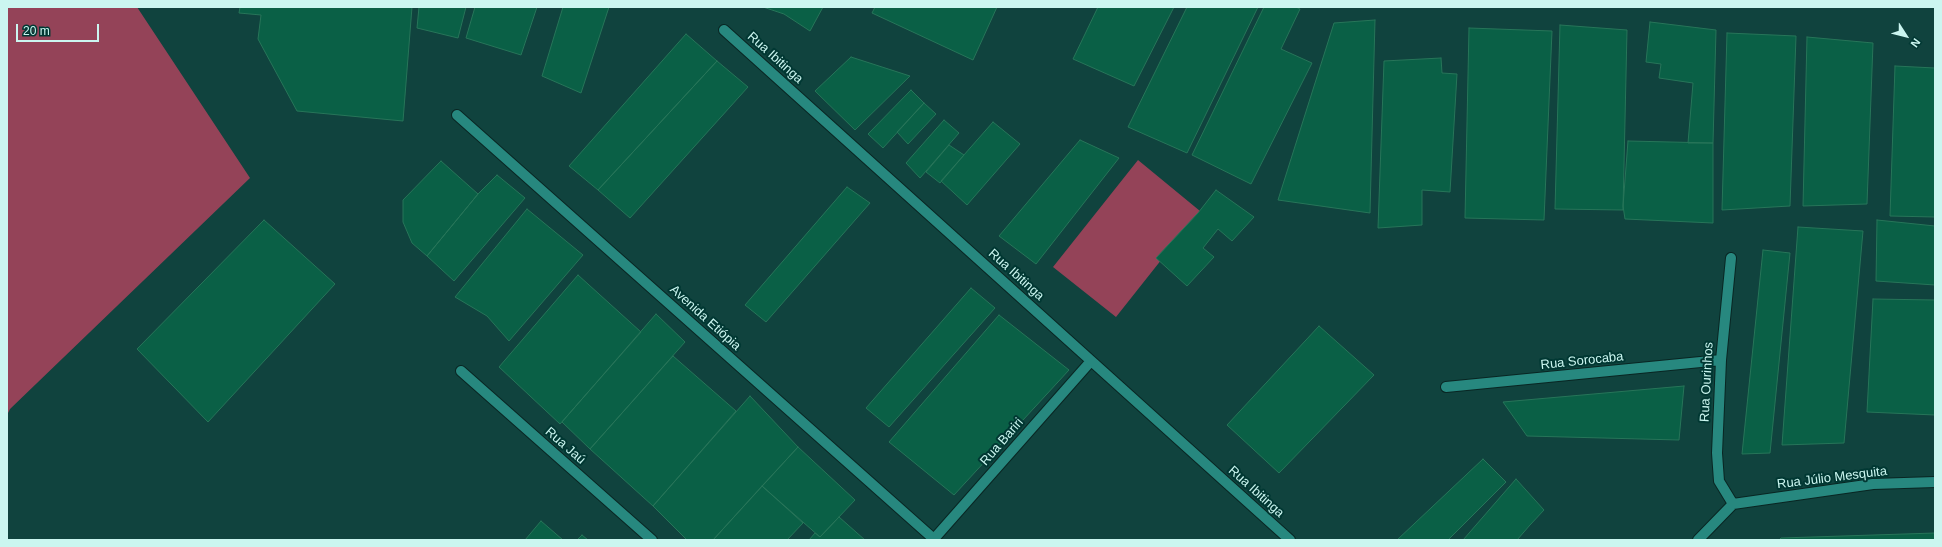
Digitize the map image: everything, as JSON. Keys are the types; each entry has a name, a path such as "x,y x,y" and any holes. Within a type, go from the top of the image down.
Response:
{"street":[{"name":"Rua Ibitinga","path":"724,30 1290,540"},
{"name":"Avenida Etiópia","path":"457,115 934,540"},
{"name":"Rua Ourinhos","path":"1731,258 1721,360 1717,453 1719,481 1732,504"},
{"name":"Rua Sorocaba","path":"1446,388 1721,360"},
{"name":"Rua Bariri","path":"934,540 1091,361"},
{"name":"Rua Jaú","path":"461,371 652,540"},
{"name":"Rua Júlio Mesquita","path":"1732,504 1873,484 1935,482"},
{"path":"1698,540 1732,504"}],"shaded area":[{"path":"7,7 137,7 250,178 10,409 7,415"},
{"path":"1138,160 1200,211 1116,317 1053,267"}],"building":[{"path":"240,7 412,7 403,121 297,111 258,39 261,15 239,13"},
{"path":"419,7 466,7 458,38 417,28"},
{"path":"475,7 537,7 521,55 466,38"},
{"path":"563,7 609,7 581,93 542,76"},
{"path":"763,7 823,7 810,31 784,14"},
{"path":"875,7 997,7 973,60 872,13"},
{"path":"1098,7 1174,7 1134,86 1073,59"},
{"path":"1187,7 1258,7 1187,153 1128,127"},
{"path":"1264,7 1296,7 1300,9 1281,49 1312,63 1251,184 1192,155"},
{"path":"1375,20 1370,213 1278,200 1334,23"},
{"path":"1650,22 1716,30 1713,143 1688,143 1693,83 1659,78 1661,64 1646,62"},
{"path":"1560,25 1627,30 1623,210 1555,209"},
{"path":"1469,28 1552,31 1544,220 1465,218"},
{"path":"1727,33 1796,36 1790,206 1722,210"},
{"path":"686,34 717,61 598,190 569,166"},
{"path":"1807,37 1873,43 1867,204 1803,206"},
{"path":"851,57 910,76 855,130 815,91"},
{"path":"1441,58 1442,73 1457,74 1450,192 1422,190 1422,225 1378,228 1384,61"},
{"path":"717,61 748,87 630,218 598,190"},
{"path":"1895,66 1935,68 1935,217 1890,216"},
{"path":"911,90 924,103 883,148 868,134"},
{"path":"924,103 936,114 908,144 897,132"},
{"path":"944,120 959,133 920,178 906,163"},
{"path":"993,122 1020,144 967,205 941,181"},
{"path":"1080,140 1119,158 1036,264 999,236"},
{"path":"1628,141 1713,143 1713,223 1625,219 1623,206"},
{"path":"949,145 964,155 940,183 926,172"},
{"path":"441,161 478,194 427,256 412,243 403,222 403,200"},
{"path":"497,175 525,198 454,281 427,256 478,194"},
{"path":"847,187 870,203 766,322 745,305"},
{"path":"1216,190 1254,217 1232,241 1218,229 1203,248 1214,257 1187,286 1156,258 1198,213"},
{"path":"527,209 583,255 509,341 487,316 455,297"},
{"path":"264,220 335,284 208,422 137,349"},
{"path":"1877,220 1935,226 1935,285 1876,281"},
{"path":"1798,227 1863,231 1844,443 1782,445"},
{"path":"1763,250 1790,253 1770,453 1742,454"},
{"path":"578,275 641,332 560,424 499,367"},
{"path":"971,288 995,308 889,427 866,408"},
{"path":"1873,299 1935,300 1935,415 1867,412"},
{"path":"656,314 685,342 590,449 562,422"},
{"path":"999,315 1069,370 954,495 889,442"},
{"path":"1319,326 1374,375 1279,473 1227,425"},
{"path":"673,356 736,411 653,506 590,449"},
{"path":"1684,386 1679,440 1527,436 1503,402"},
{"path":"750,396 798,447 713,540 687,540 653,506"},
{"path":"798,447 855,500 820,537 762,486"},
{"path":"1483,459 1506,482 1448,540 1397,540"},
{"path":"1516,479 1544,510 1517,540 1463,540"},
{"path":"762,486 803,523 787,540 713,540"},
{"path":"839,517 865,540 809,540 815,533 820,537"},
{"path":"541,521 563,540 525,540"},
{"path":"1935,533 1935,540 1779,540 1781,538"},
{"path":"582,535 588,540 577,540"}]}
